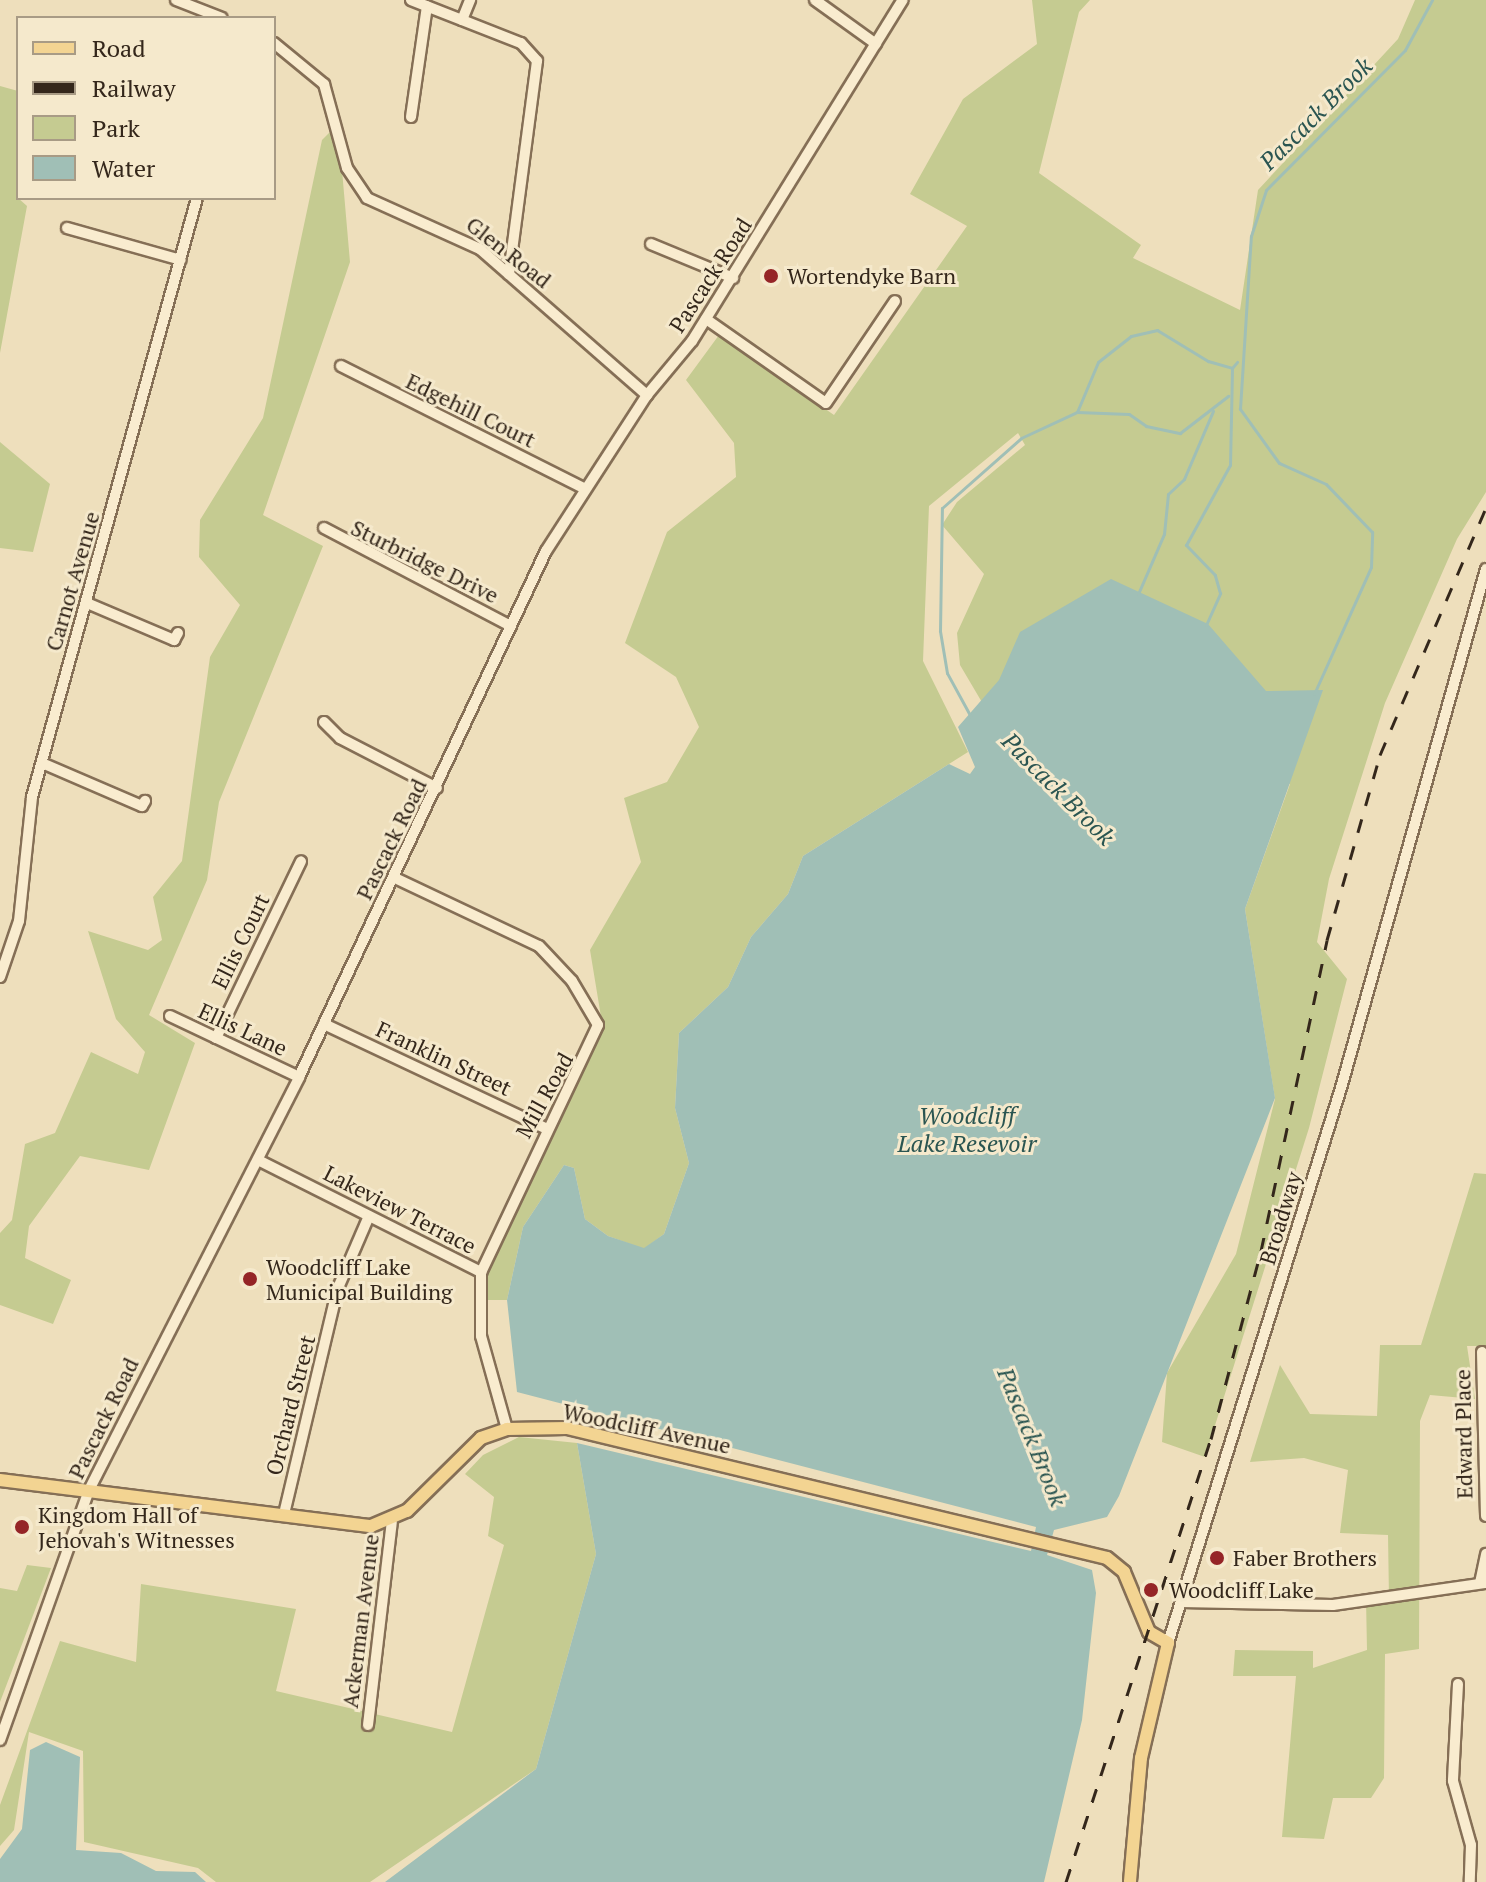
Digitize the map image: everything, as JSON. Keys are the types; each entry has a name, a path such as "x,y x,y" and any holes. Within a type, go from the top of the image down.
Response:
{"main road":[{"name":"Woodcliff Avenue","path":"392,1522 468,1446 507,1429 567,1428 1033,1538 1120,1566 1143,1624 1168,1643"},
{"path":"0,1480 353,1525 392,1522"},
{"name":"Broadway","path":"1130,1882 1141,1758 1168,1643"}],"street":[{"path":"176,0 217,16"},
{"path":"411,0 521,43 537,61 509,274"},
{"path":"462,20 470,0"},
{"path":"815,0 876,44"},
{"name":"Pascack Road","path":"0,1740 89,1490 299,1077 511,626 584,488 647,395 706,319 733,278 903,0"},
{"path":"411,117 427,6"},
{"name":"Glen Road","path":"276,45 324,84 347,168 367,198 464,238 647,395"},
{"name":"Carnot Avenue","path":"0,977 19,921 27,825 42,763 196,200"},
{"path":"67,228 181,260"},
{"path":"651,244 733,278"},
{"path":"706,319 826,403 895,301"},
{"name":"Edgehill Court","path":"341,366 584,488"},
{"name":"Sturbridge Drive","path":"324,528 511,626"},
{"name":"Broadway","path":"1168,1643 1341,1088 1486,569"},
{"path":"87,603 174,640 178,633"},
{"path":"324,722 340,738 437,788"},
{"path":"42,763 142,806 145,801"},
{"name":"Ellis Court","path":"216,1038 301,861"},
{"name":"Mill Road","path":"395,878 531,941 557,963 595,1017 595,1043 547,1129 481,1272 481,1336 507,1429"},
{"name":"Ellis Lane","path":"170,1016 299,1077"},
{"name":"Franklin Street","path":"324,1024 547,1129"},
{"name":"Lakeview Terrace","path":"258,1160 481,1272"},
{"name":"Orchard Street","path":"284,1514 338,1288 369,1216"},
{"name":"Edward Place","path":"1482,1352 1486,1516"},
{"name":"Ackerman Avenue","path":"368,1725 392,1522"},
{"path":"1181,1602 1333,1605 1483,1583 1486,1554"},
{"path":"1458,1684 1453,1781 1471,1845 1470,1882"}],"green space":[{"path":"1032,0 1090,0 1079,12 1039,173 1141,245 1133,258 1240,310 1258,190 1398,39 1415,0 1486,0 1486,492 1457,539 1385,703 1329,879 1317,942 1347,979 1309,1128 1205,1457 1162,1442 1167,1373 1236,1254 1275,1099 1245,909 1290,784 1006,743 960,665 957,633 984,574 942,525 957,502 1025,445 1018,433 929,506 923,661 968,752 803,856 788,894 751,937 728,987 679,1033 675,1108 689,1163 664,1234 644,1249 608,1236 585,1219 574,1168 564,1165 523,1227 507,1300 481,1300 501,1225 603,1029 590,950 641,862 624,798 667,782 699,727 676,677 625,643 667,532 736,477 734,443 686,380 719,335 834,415 967,226 910,194 963,99 1037,44"},
{"path":"0,86 16,90 16,200 27,206 0,353"},
{"path":"338,124 350,262 263,515 323,546 219,802 207,880 149,1015 195,1043 149,1170 80,1156 29,1226 25,1258 71,1280 53,1324 0,1305 0,1233 12,1220 25,1144 55,1133 91,1052 138,1074 145,1052 116,1019 88,931 148,950 162,940 153,897 182,861 210,657 240,605 199,557 200,520 263,418 322,140"},
{"path":"0,442 50,484 33,552 0,548"},
{"path":"1474,1173 1486,1174 1486,1346 1467,1346 1475,1399 1430,1395 1420,1421 1419,1649 1385,1654 1384,1778 1371,1798 1333,1798 1324,1839 1282,1837 1296,1676 1233,1676 1235,1650 1313,1651 1313,1668 1367,1650 1366,1599 1389,1599 1388,1535 1340,1533 1348,1470 1304,1458 1250,1462 1280,1365 1310,1414 1377,1416 1380,1345 1421,1345"},
{"path":"519,1437 577,1443 596,1554 536,1769 370,1882 216,1882 198,1868 84,1842 83,1751 29,1732 14,1830 0,1846 0,1805 60,1641 136,1662 141,1584 296,1609 276,1691 452,1732 504,1545 488,1536 494,1497 465,1474 483,1455"},
{"path":"27,1565 51,1568 0,1702 0,1588 17,1591"}],"water":[{"name":"Woodcliff Lake Resevoir","path":"1111,579 1208,624 1266,691 1323,690 1245,909 1275,1098 1119,1496 1107,1517 1054,1530 1047,1555 1092,1570 1096,1593 1082,1720 1044,1882 385,1882 536,1769 596,1554 577,1443 1031,1551 1036,1527 517,1392 507,1300 523,1227 564,1165 574,1168 585,1219 608,1236 644,1248 664,1234 689,1163 675,1108 679,1033 728,987 751,937 788,894 803,856 949,764 970,774 975,767 958,727 999,680 1020,632"},
{"path":"46,1742 80,1757 76,1850 121,1853 156,1871 195,1872 206,1882 0,1882 0,1859 22,1829 30,1750"}],"waterway":[{"name":"Pascack Brook","path":"1314,694 1371,567 1372,532 1326,484 1279,463 1240,409 1251,236 1266,190 1405,50 1432,0"},
{"name":"Pascack Brook","path":"971,717 947,673 940,631 942,508 1021,438 1077,412 1098,362 1131,336 1157,330 1208,361 1232,368 1237,362"},
{"path":"1206,625 1220,593 1215,575 1186,545 1230,465 1232,369"},
{"path":"1077,412 1129,414 1146,426 1180,433 1228,396"},
{"path":"1138,594 1164,534 1168,494 1184,479 1213,411"}],"railway":[{"path":"1066,1882 1211,1439 1261,1251 1327,940 1380,755 1486,508"}],"place":[{"name":"Wortendyke Barn","path":"771,276"},
{"name":"Woodcliff Lake Municipal Building","path":"250,1279"},
{"name":"Kingdom Hall of Jehovah's Witnesses","path":"22,1527"},
{"name":"Faber Brothers","path":"1217,1558"},
{"name":"Woodcliff Lake","path":"1151,1590"}]}
